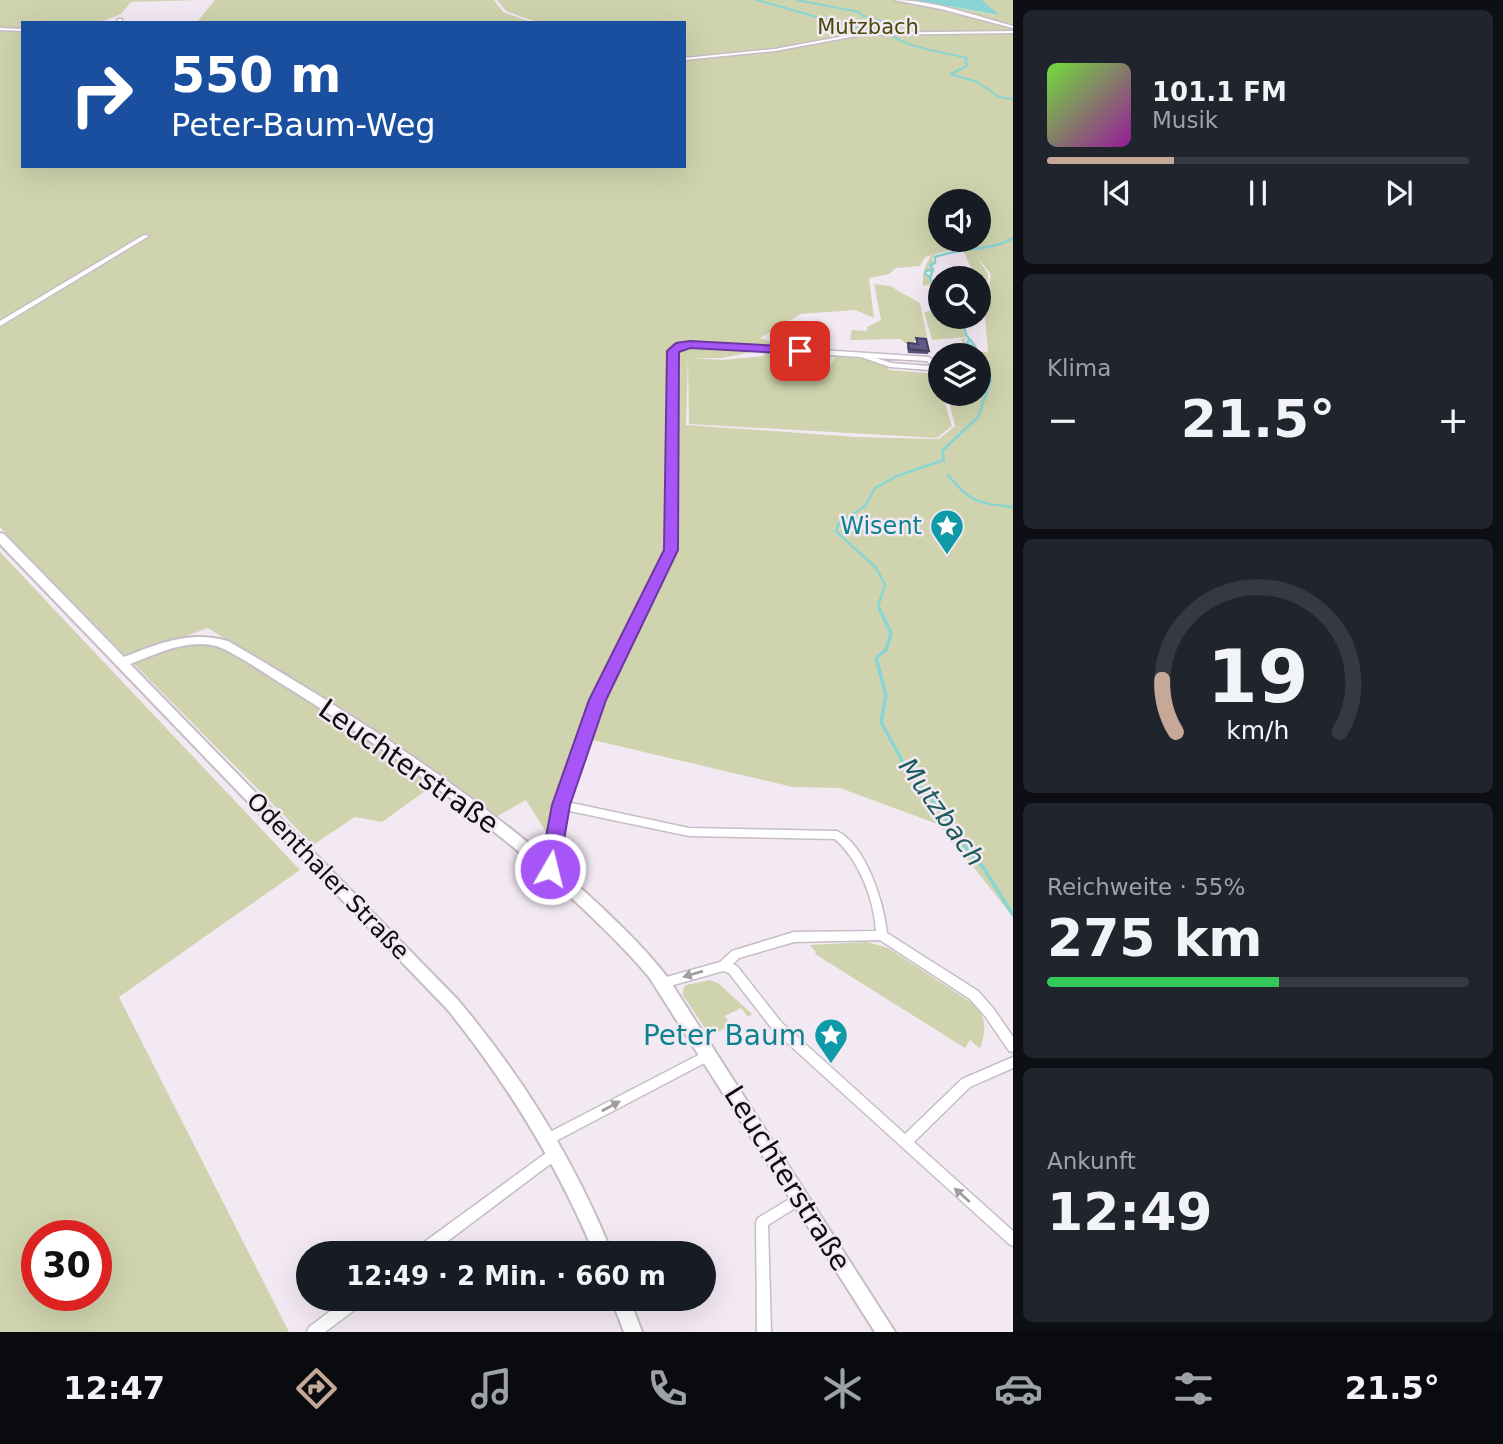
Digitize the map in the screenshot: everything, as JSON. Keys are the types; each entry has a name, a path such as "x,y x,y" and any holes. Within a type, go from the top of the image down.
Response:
{"main road":[{"name":"Odenthaler Straße","path":"554,1145 598,1241"}],"street":[{"path":"896,0 941,8 1013,30"},
{"path":"0,29 21,30"},
{"path":"686,59 775,51 878,33 1013,30"},
{"path":"0,324 146,236"},
{"path":"550,869 561,805 597,700 671,550 675,349 694,344 929,359 935,365 930,368 890,365 862,355"},
{"name":"Odenthaler Straße","path":"0,537 453,1005 487,1045 554,1145"},
{"name":"Leuchterstraße","path":"121,663 188,640 201,638 224,644 433,778 550,869 628,941 663,983 886,1332"},
{"path":"561,805 689,832 837,835 854,851 882,920 882,935"},
{"path":"663,983 723,966 736,954 794,937 882,935 974,995 1013,1047"},
{"path":"723,966 740,976 777,1026 1013,1240"},
{"path":"436,1241 554,1145 709,1054"},
{"path":"905,1143 966,1083 1013,1062"},
{"path":"764,1332 762,1222 801,1198"},
{"path":"314,1332 342,1311"},
{"path":"625,1311 633,1332"}],"green space":[{"path":"0,0 202,0 131,2 121,14 103,21 21,21 21,168 686,168 686,21 534,21 506,11 497,0 913,0 997,15 982,0 1013,0 1013,917 940,825 840,788 793,787 580,737 547,834 526,800 496,817 443,779 208,628 127,657 0,527"},
{"path":"215,0 494,0 503,12 528,21 198,21"},
{"path":"874,284 890,286 920,303 928,342 914,341 914,345 906,344 900,339 850,340 852,330 867,331 867,327 881,320"},
{"path":"929,329 963,329 965,337 932,340"},
{"path":"0,552 300,870 119,997 289,1332 0,1332"},
{"path":"185,644 215,645 261,671 435,784 382,822 355,817 313,845 133,663"},
{"path":"867,942 888,948 975,1005 982,1015 984,1026 980,1049 970,1040 965,1048 815,954 810,945"},
{"path":"710,980 718,983 752,1014 748,1017 741,1008 725,1016 731,1025 710,1036 683,995 683,989 686,985"}],"water":[{"path":"913,0 982,0 999,15"}],"building":[{"path":"916,338 926,339 928,351 909,349 908,343 918,344"}],"waterway":[{"path":"756,0 850,26 882,30"},
{"name":"Mutzbach","path":"797,0 859,12 863,16 884,22 878,25 909,44 967,58 965,62 968,65 951,74 977,82 999,97 1013,99"},
{"name":"Mutzbach","path":"931,266 935,263 935,257 994,245 1013,238"},
{"name":"Mutzbach","path":"928,271 925,274 928,276"},
{"name":"Mutzbach","path":"965,329 973,343"},
{"name":"Mutzbach","path":"880,610 878,606 885,584 876,568 836,531 839,523 865,506 875,488 897,476 944,460 942,451 978,417 982,406"},
{"path":"948,475 976,500 1013,507"},
{"name":"Mutzbach","path":"880,610 891,633 886,650 876,658 886,695 881,722 911,777 935,803 971,855 983,867 1013,915"}],"place":[{"name":"Wisent","path":"947,556"},
{"name":"Peter Baum","path":"831,1065"}],"route":[{"path":"550,869 561,805 597,700 671,550 673,351 681,345 690,344 800,351"}]}
